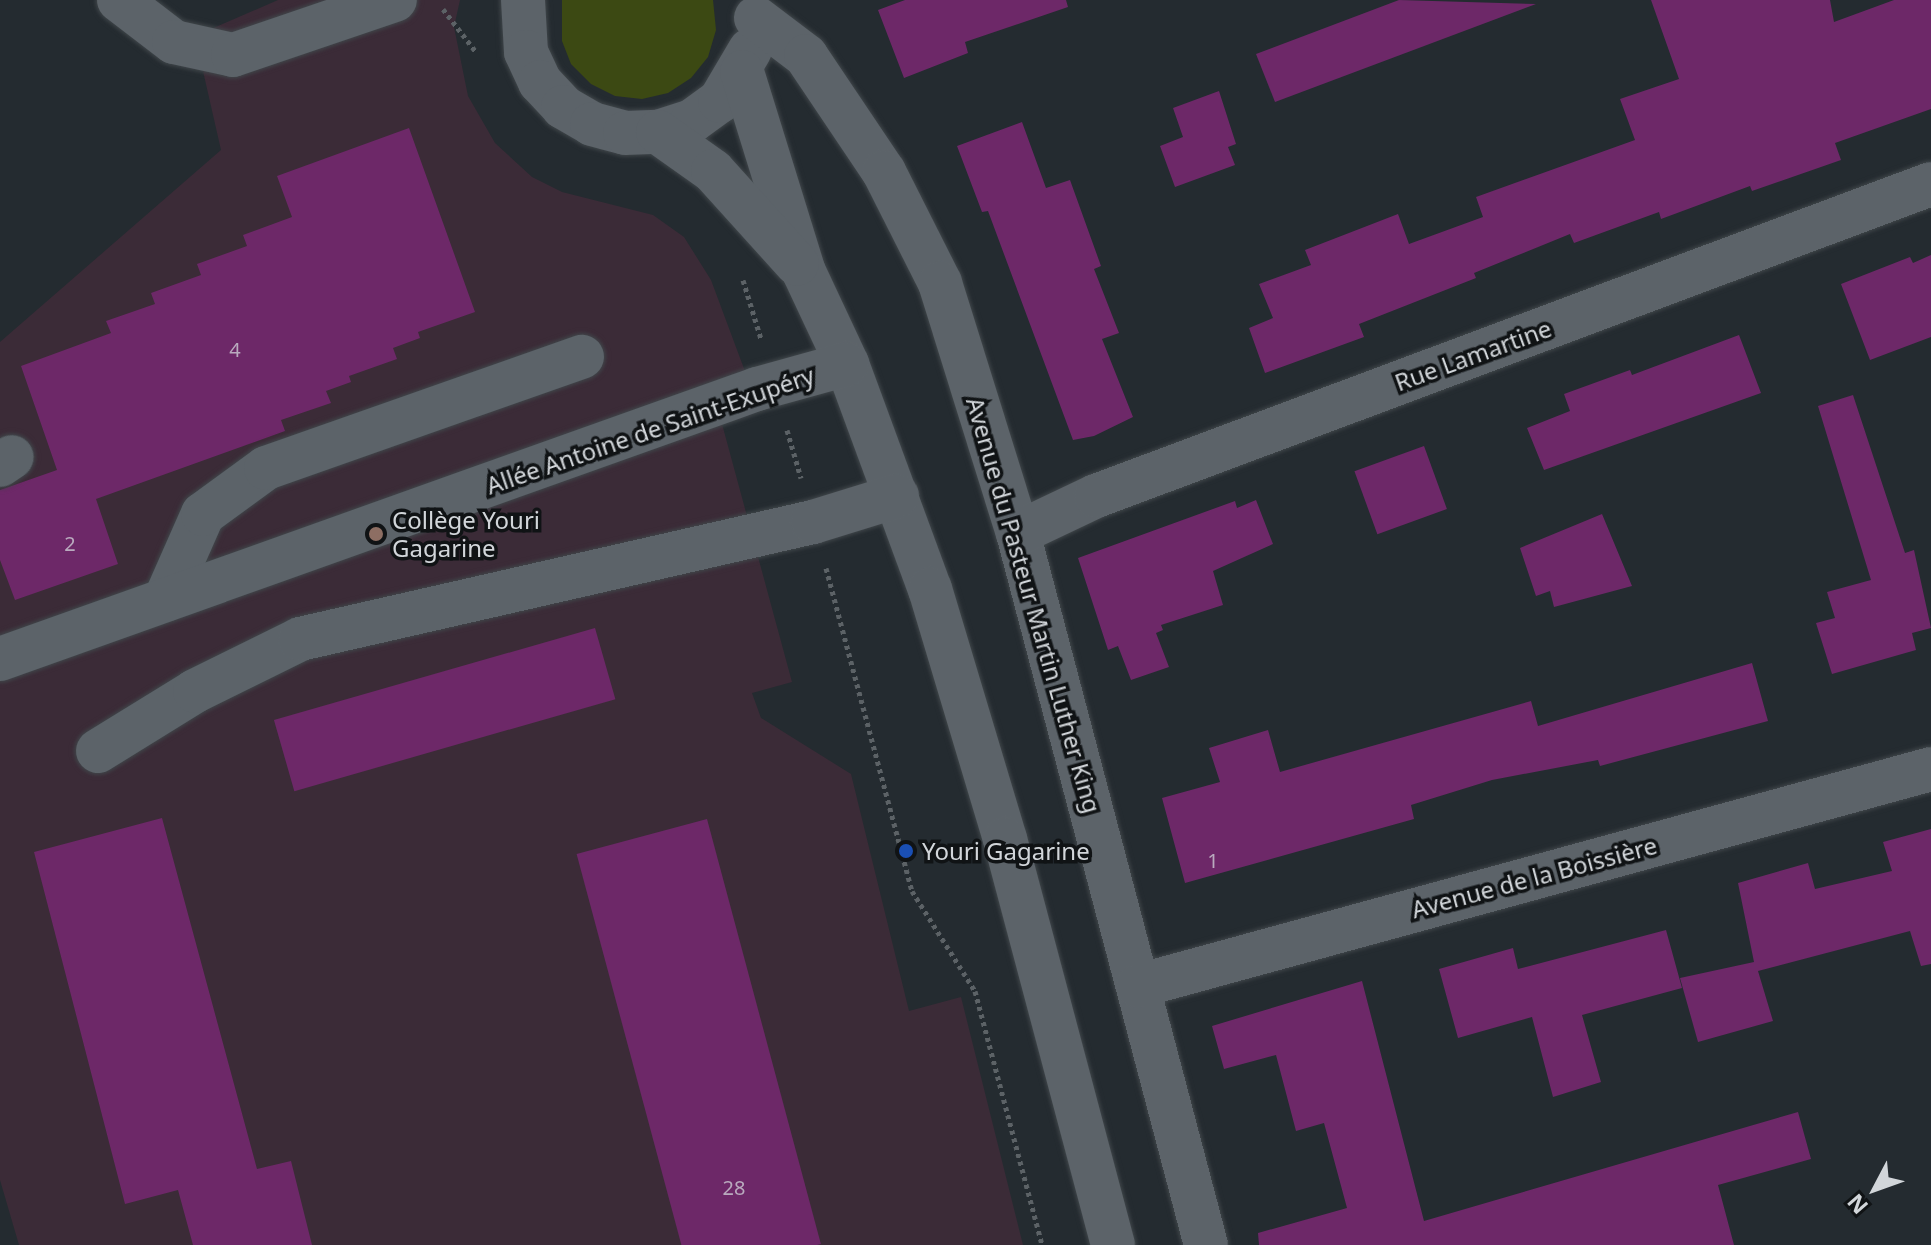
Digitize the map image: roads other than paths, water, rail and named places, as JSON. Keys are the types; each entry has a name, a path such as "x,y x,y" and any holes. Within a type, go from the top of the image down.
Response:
{"street":[{"path":"119,0 174,42 233,55 395,0"},
{"name":"Avenue du Pasteur Martin Luther King","path":"523,0 526,52 540,82 563,107 592,124 625,133 658,132 692,121 720,101 742,72 755,9"},
{"name":"Avenue du Pasteur Martin Luther King","path":"755,9 806,56 884,172 940,283 1018,533 1206,1245"},
{"path":"742,72 804,272 847,364 897,496 1005,839 1113,1245"},
{"path":"658,132 713,171 804,272"},
{"name":"Rue Lamartine","path":"1018,533 1096,496 1931,184"},
{"path":"165,600 203,514 266,468 582,357"},
{"name":"Allée Antoine de Saint-Exupéry","path":"0,659 757,389 847,364"},
{"path":"98,751 195,691 300,639 813,522 897,496"},
{"name":"Avenue de la Boissière","path":"1138,986 1931,769"}],"place":[{"name":"Collège Youri Gagarine","path":"376,534"},
{"name":"Youri Gagarine","path":"906,851"}]}
